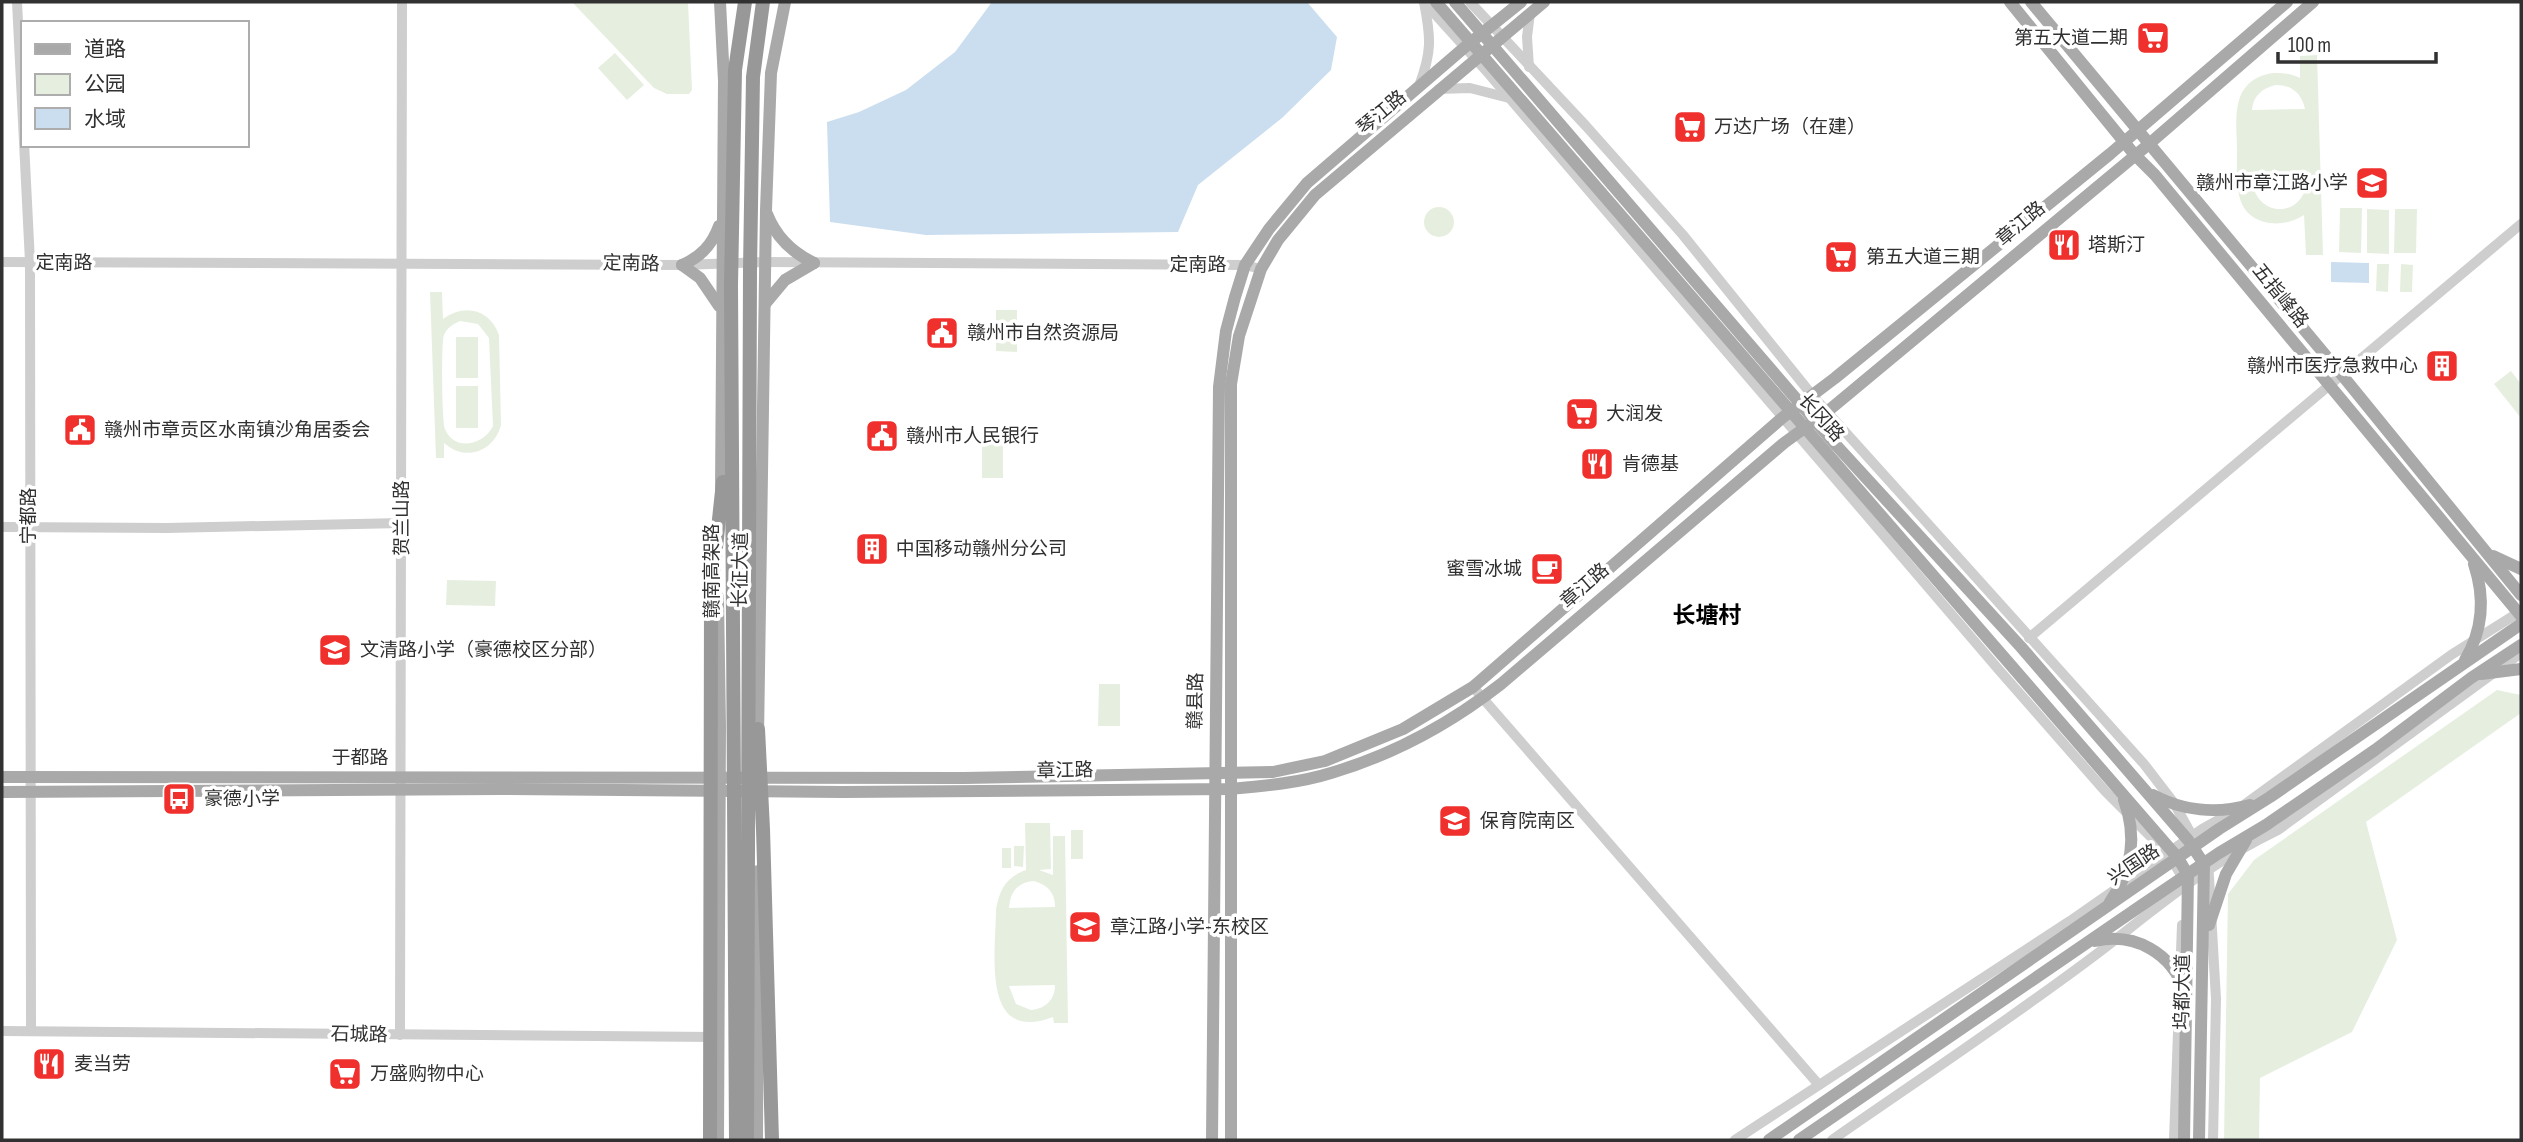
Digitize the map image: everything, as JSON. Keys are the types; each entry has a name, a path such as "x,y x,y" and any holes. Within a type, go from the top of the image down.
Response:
{"highway":[{"name":"赣南高架路","path":"736,1140 731,411 735,70 745,2"},
{"name":"赣南高架路","path":"747,1140 750,270 753,91 763,2"},
{"path":"710,1140 711,594 731,411"},
{"path":"749,566 763,829 772,1140"}],"main road":[{"name":"长征大道","path":"718,1140 718,587 722,462 720,309 724,48 720,2"},
{"name":"长征大道","path":"757,1140 757,791 766,210 771,73 785,2"},
{"name":"长冈路","path":"1436,2 1478,56 1786,415 1806,428 2021,647 2143,789 2193,842"},
{"name":"长冈路","path":"1455,2 1487,29 1807,399 1806,428 2173,856"},
{"name":"琴江路","path":"1245,265 1269,229 1307,183 1468,44 1521,2"},
{"name":"琴江路","path":"1261,269 1279,240 1315,195 1544,2"},
{"name":"五指峰路","path":"2010,2 2521,616"},
{"name":"五指峰路","path":"2031,2 2342,375 2521,595"},
{"name":"章江路","path":"719,778 964,778 1273,772 1325,761 1403,729 1473,687 1786,415 2124,142 2287,2"},
{"name":"章江路","path":"719,791 1230,789 1328,774 1408,743 1483,698 1784,443 1828,411 2149,144 2313,2"},
{"path":"766,210 781,239 796,253 814,263"},
{"path":"720,309 708,286 682,265 701,254 711,242 718,228 721,212"},
{"path":"765,304 785,280 814,263"},
{"name":"赣县路","path":"1212,1140 1219,387 1226,331 1245,265"},
{"name":"赣县路","path":"1231,1140 1231,384 1239,337 1261,269"},
{"path":"2485,551 2521,569"},
{"path":"2463,662 2474,641 2480,620 2481,597 2469,554"},
{"name":"兴国路","path":"1769,1140 2104,909 2193,842 2270,797 2463,662 2521,616"},
{"name":"兴国路","path":"1799,1140 2085,945 2207,866 2521,645"},
{"path":"2471,678 2498,671 2521,670"},
{"name":"于都路","path":"2,777 719,778"},
{"path":"2143,789 2165,802 2203,810 2241,807 2270,797"},
{"name":"于都路","path":"2,792 719,791"},
{"path":"2104,909 2121,884 2131,851 2129,816 2120,791"},
{"path":"2203,981 2205,944 2212,913 2226,874 2244,842 2266,825"},
{"path":"2193,842 2207,866"},
{"path":"2173,856 2186,880"},
{"name":"坞都大道","path":"2199,1140 2207,866"},
{"name":"坞都大道","path":"2184,1140 2186,880"},
{"path":"2085,945 2104,939 2115,939 2134,941 2153,949 2169,962 2179,977 2187,1001"}],"street":[{"name":"宁都路","path":"17,2 21,82"},
{"name":"贺兰山路","path":"400,1035 402,2"},
{"path":"1424,2 1468,44"},
{"path":"1419,86 1426,67 1430,37 1424,2"},
{"path":"1470,2 1487,29"},
{"path":"1529,67 1527,37 1530,13"},
{"path":"1496,41 1529,67 1586,126 1683,235 1807,399 1828,411 2144,764 2174,803 2193,842 2474,641 2521,616"},
{"path":"1478,56 1510,98 1786,415"},
{"path":"1439,89 1470,88 1510,98"},
{"name":"宁都路","path":"24,147 30,262 31,1031"},
{"path":"2029,638 2330,387 2521,223"},
{"name":"定南路","path":"2,262 682,265 765,262 1245,265 1261,269"},
{"path":"1735,1140 2070,921 2121,884 2173,856 2129,816 1998,670 1806,428"},
{"path":"2,527 274,528 402,523"},
{"path":"2214,1140 2216,999 2207,866 2278,830 2521,653"},
{"path":"1473,687 1819,1085"},
{"path":"1832,1140 2115,939 2186,880"},
{"path":"2174,1140 2179,977 2186,880"},
{"name":"石城路","path":"2,1031 717,1037"}],"green space":[{"path":"572,2 688,2 692,90 689,94 667,94 654,88"},
{"path":"615,53 644,85 627,100 598,68"},
{"path":"2317,55 2323,255 2306,255 2304,215 2285,223 2256,219 2243,205 2238,190 2236,124 2240,97 2251,82 2266,74 2283,73 2300,78 2300,56","holes":["2276,85 2295,91 2305,109 2252,110 2259,93","2306,185 2303,196 2297,203 2280,209 2264,203 2253,186"]},
{"path":"1439,207 1450,211 1454,222 1450,233 1439,237 1428,233 1424,222 1428,211"},
{"path":"2340,208 2362,208 2361,253 2339,252"},
{"path":"2367,209 2389,210 2389,254 2367,253"},
{"path":"2395,209 2417,209 2416,253 2394,253"},
{"path":"2377,264 2389,264 2388,292 2376,291"},
{"path":"2401,264 2413,265 2412,292 2400,292"},
{"path":"430,292 442,292 443,319 459,311 476,311 489,319 499,335 501,425 492,442 485,448 469,453 452,449 444,443 444,458 436,458","holes":["457,322 478,324 489,338 493,426 483,438 462,443 455,441 445,429 443,341 447,330"]},
{"path":"996,310 1017,310 1017,352 996,351"},
{"path":"456,337 478,337 478,378 456,378"},
{"path":"2511,371 2521,384 2521,418 2494,384"},
{"path":"456,386 478,386 478,428 456,428"},
{"path":"982,436 1003,436 1003,478 982,478"},
{"path":"447,580 496,581 495,606 446,605"},
{"path":"1099,684 1120,684 1120,726 1098,726"},
{"path":"2497,690 2521,695 2521,713 2366,822 2397,940 2352,1032 2260,1078 2259,1140 2224,1140 2228,894 2254,860"},
{"path":"1025,823 1050,823 1051,869 1039,870 1053,875 1053,836 1065,836 1068,1023 1054,1023 1053,1017 1030,1022 1013,1018 1003,1006 997,989 996,909 1002,890 1009,880 1026,870","holes":["1034,881 1050,890 1055,907 1009,908 1016,889 1023,883","1055,985 1048,1003 1031,1010 1016,1004 1009,986"]},
{"path":"1071,830 1083,830 1083,859 1071,859"},
{"path":"1014,846 1024,846 1023,867 1014,866"},
{"path":"1002,848 1011,848 1011,868 1002,868"}],"water":[{"path":"992,2 1307,2 1337,37 1331,70 1282,118 1198,185 1178,232 926,235 830,222 827,122 859,112 906,90 955,52"},
{"path":"2331,262 2369,263 2369,283 2331,282"}],"place":[{"name":"第五大道二期","path":"2153,38"},
{"name":"万达广场（在建）","path":"1690,127"},
{"name":"赣州市章江路小学","path":"2372,183"},
{"name":"塔斯汀","path":"2064,245"},
{"name":"第五大道三期","path":"1841,257"},
{"name":"赣州市自然资源局","path":"942,333"},
{"name":"赣州市医疗急救中心","path":"2442,366"},
{"name":"大润发","path":"1582,414"},
{"name":"赣州市章贡区水南镇沙角居委会","path":"80,430"},
{"name":"赣州市人民银行","path":"882,436"},
{"name":"肯德基","path":"1597,464"},
{"name":"中国移动赣州分公司","path":"872,549"},
{"name":"蜜雪冰城","path":"1547,569"},
{"name":"文清路小学（豪德校区分部）","path":"335,650"},
{"name":"豪德小学","path":"179,799"},
{"name":"保育院南区","path":"1455,821"},
{"name":"章江路小学-东校区","path":"1085,927"},
{"name":"麦当劳","path":"49,1064"},
{"name":"万盛购物中心","path":"345,1074"}],"district":[{"name":"长塘村","path":"1707,616"}]}
